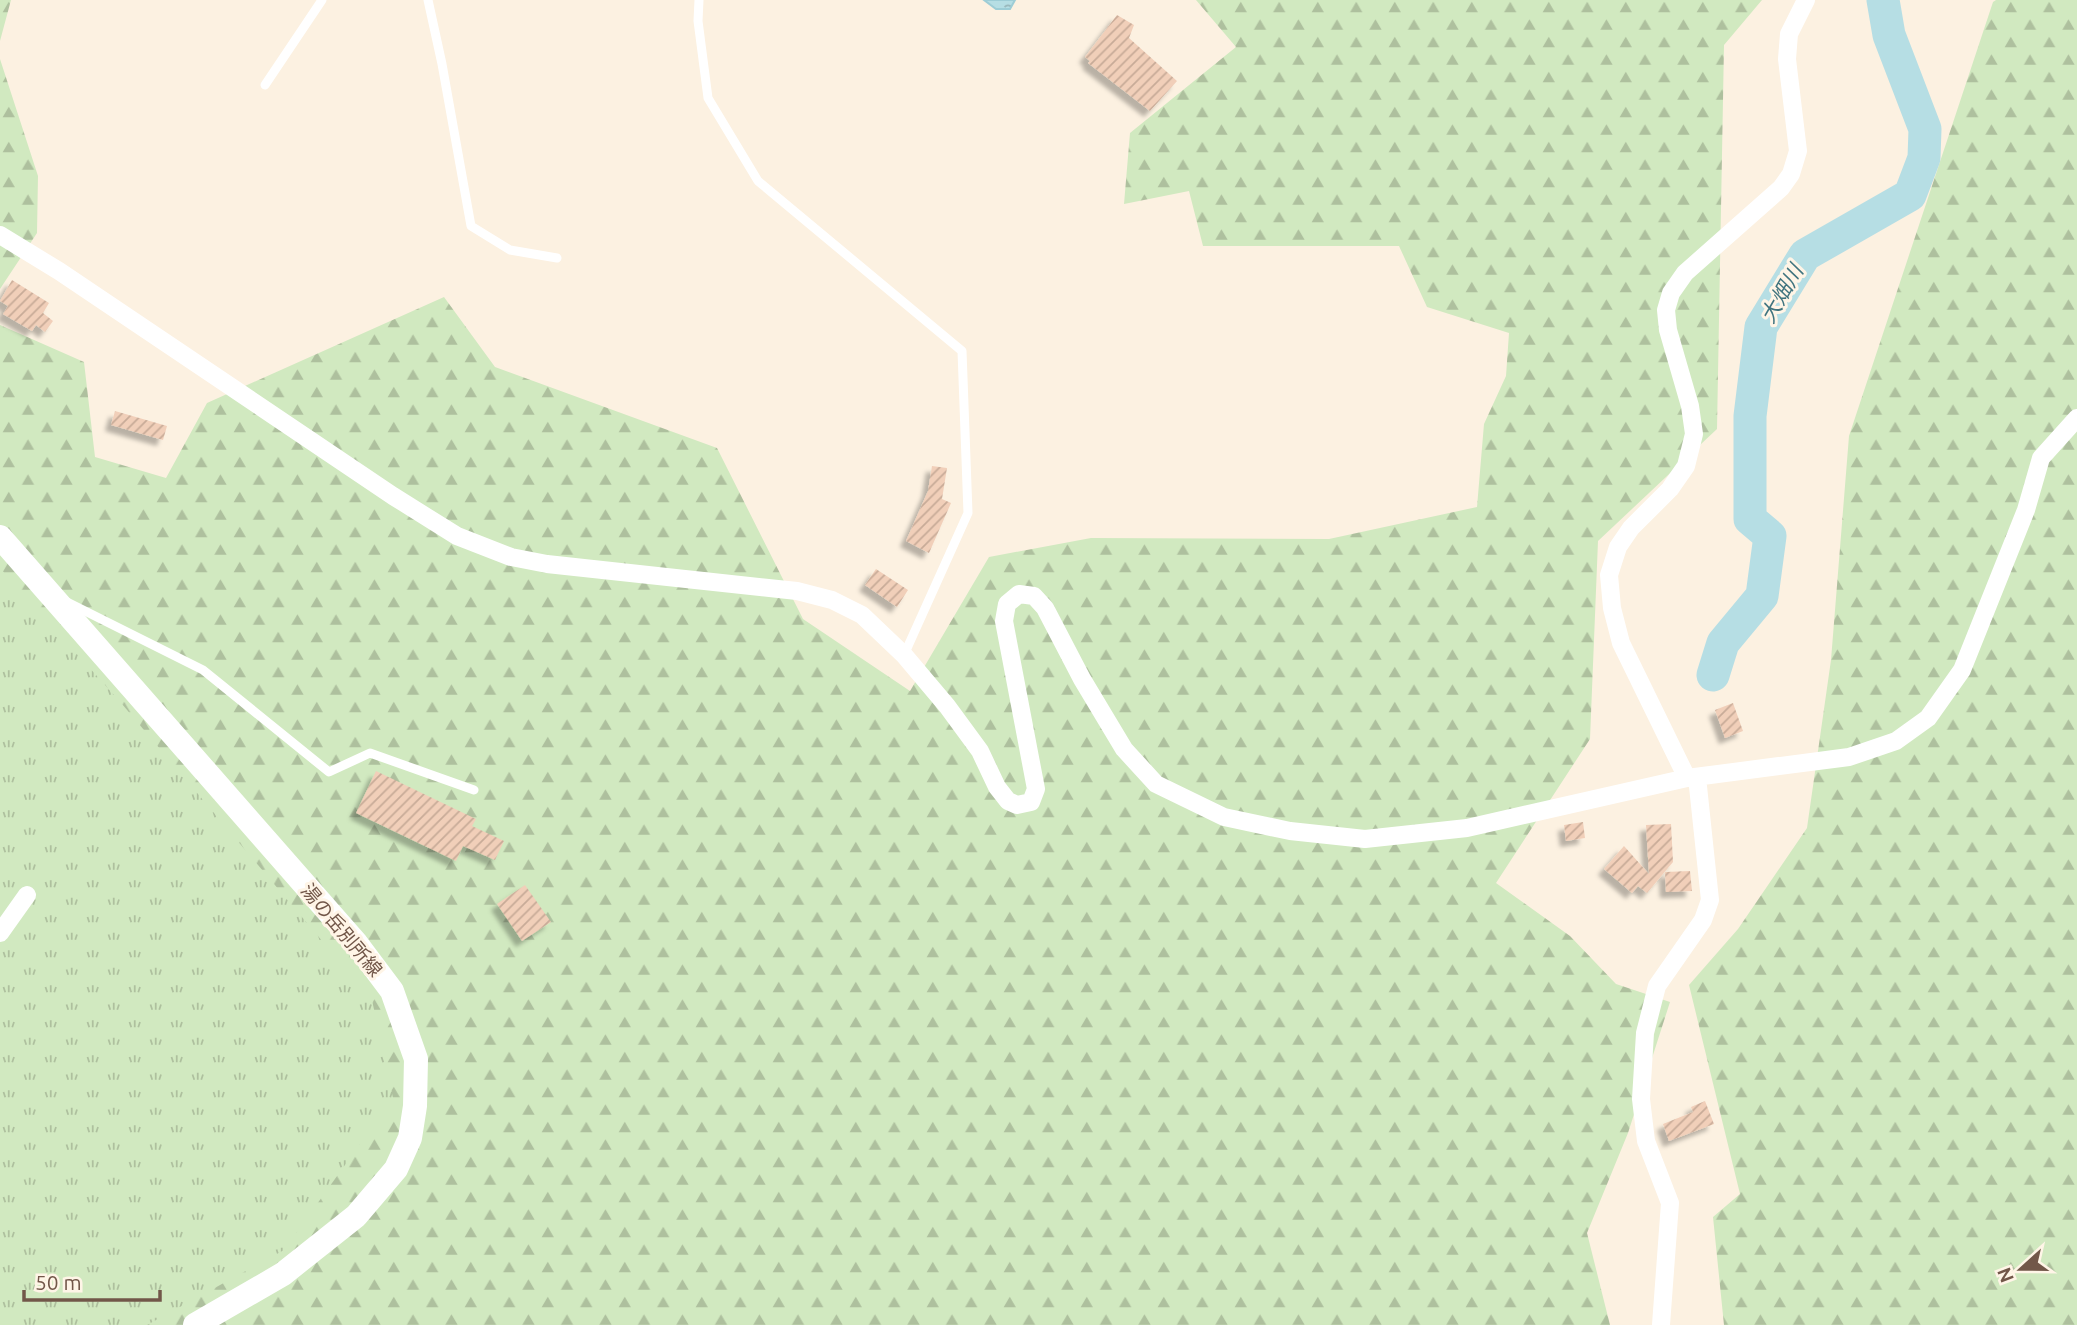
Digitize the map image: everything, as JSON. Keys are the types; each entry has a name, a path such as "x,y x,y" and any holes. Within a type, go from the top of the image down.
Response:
{"main road":[{"name":"湯の岳別所線","path":"0,537 356,943 392,990 416,1059 415,1106 410,1138 396,1169 383,1186 356,1216 283,1274 195,1325"}],"street":[{"path":"1661,1325 1670,1203 1646,1141 1641,1099 1645,1033 1657,986 1703,920 1710,901 1692,777 1621,643 1612,608 1609,575 1618,547 1631,528 1670,489 1686,466 1694,434 1690,406 1668,330 1666,310 1671,293 1685,273 1781,188 1791,174 1798,152 1787,59 1789,34 1806,0"},
{"path":"0,235 59,271 381,488 457,536 511,557 547,564 797,592 832,600 862,615 904,655 947,706 980,751 997,787 1008,801 1017,805 1031,802 1036,789 1004,621 1007,604 1019,594 1034,596 1045,608 1082,679 1124,749 1156,784 1224,817 1290,831 1365,839 1467,828 1692,777 1849,757 1896,741 1928,718 1962,670 2026,510 2041,458 2077,418"},
{"path":"0,933 27,895"}],"lane":[{"path":"265,85 322,0"},
{"path":"428,0 471,226 510,250 557,258"},
{"path":"699,0 698,21 708,98 758,181 962,351 968,513 904,655"},
{"path":"47,592 204,670 329,772 370,753 474,790"}],"green space":[{"path":"0,0 11,0 0,41"},
{"path":"1196,0 1762,0 1724,45 1717,429 1598,541 1590,739 1496,883 1570,936 1616,984 1670,1002 1628,1133 1587,1233 1610,1325 0,1325 0,325 84,362 95,457 166,478 207,403 444,297 495,367 717,448 803,619 910,691 989,557 1091,538 1329,539 1477,507 1484,424 1506,376 1509,333 1427,307 1399,246 1203,246 1189,191 1124,204 1130,133 1236,47"},
{"path":"2077,0 2077,1325 1724,1325 1713,1217 1740,1194 1689,985 1738,929 1807,828 1831,660 1849,436 1993,2"},
{"path":"0,59 38,176 37,233 0,289"},
{"path":"0,568 122,704 372,1000 393,1098 284,1250 147,1325 0,1325"}],"water":[{"path":"984,0 1015,0 1010,9 996,9"}],"building":[{"path":"1117,15 1134,25 1129,38 1177,81 1150,111 1088,63 1090,61 1085,57"},
{"path":"12,280 49,303 43,313 53,321 45,332 36,325 32,331 3,314 8,306 0,301"},
{"path":"115,411 167,426 163,440 111,425"},
{"path":"932,466 947,468 942,499 951,503 929,553 906,541 928,491"},
{"path":"876,569 908,590 897,607 865,585"},
{"path":"1733,703 1743,731 1725,738 1715,710"},
{"path":"376,771 476,819 472,826 504,841 495,860 463,846 456,861 356,813"},
{"path":"1583,822 1585,838 1566,841 1564,825"},
{"path":"1671,824 1673,862 1647,893 1638,886 1632,893 1604,869 1624,846 1649,874 1646,825"},
{"path":"1690,871 1692,891 1666,892 1665,872"},
{"path":"525,885 551,922 522,941 497,904"},
{"path":"1705,1101 1714,1124 1669,1141 1663,1124 1693,1112 1691,1107"}],"waterway":[{"name":"大畑川","path":"1713,675 1723,643 1762,596 1770,536 1750,519 1750,416 1761,327 1805,255 1910,195 1924,158 1925,129 1889,35 1883,0"}]}
